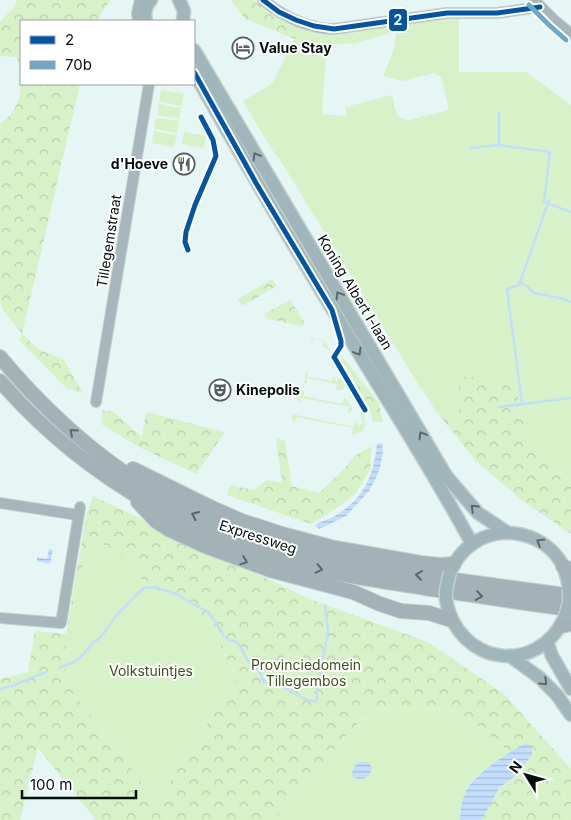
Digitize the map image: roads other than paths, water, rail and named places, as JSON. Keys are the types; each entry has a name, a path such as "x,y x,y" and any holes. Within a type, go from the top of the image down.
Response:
{"highway":[{"name":"Expressweg","path":"0,357 42,404 110,462 165,499 244,536 279,547 388,571 570,592"},
{"name":"Expressweg","path":"0,381 34,418 73,452 129,492 209,534 275,558 320,569 567,619"},
{"path":"110,462 136,470 235,518 282,534 335,548 452,568"},
{"path":"129,492 156,521 170,530 205,546 270,570 353,592 401,611 429,613 451,620"}],"main road":[{"path":"146,20 147,0"},
{"path":"183,2 183,20"},
{"name":"Koning Albert I-laan","path":"195,52 447,477 478,512 508,533"},
{"name":"Koning Albert I-laan","path":"195,74 261,191 436,479 472,544"},
{"name":"Koning Albert I-laan","path":"452,568 465,550 472,544 489,536 508,533 521,534 534,538 546,545 567,568 570,592"},
{"path":"452,568 446,590 446,600 451,620 466,640 475,647 492,654 510,656 523,654 536,650 547,642 556,634 567,619 570,592"},
{"path":"547,642 552,656 571,689"},
{"path":"510,656 540,678 557,695 571,715"}],"street":[{"path":"138,20 137,13 147,0"},
{"path":"263,0 301,23 334,29 447,13 498,13 537,3 571,34"},
{"name":"Tillegemstraat","path":"96,402 149,85"},
{"path":"0,503 79,511 61,623 0,618"}],"water":[{"path":"382,443 383,451 380,468 369,491 346,516 319,529 315,525 344,510 359,495 373,467 377,444"},
{"path":"49,549 53,550 50,564 37,561 37,557 47,559"},
{"path":"525,743 532,746 532,755 515,776 499,788 482,820 460,820 463,800 469,786 491,765"},
{"path":"359,762 369,763 372,767 370,774 362,779 352,776 354,768"}],"waterway":[{"path":"499,113 499,145 550,152 544,202 571,212"},
{"path":"470,148 499,145"},
{"path":"522,404 507,289 519,285 549,200"},
{"path":"519,282 527,286 534,293 561,298 571,302"},
{"path":"499,407 571,398"},
{"path":"60,667 80,658 100,638 117,615 144,588 155,587 176,594 206,611 213,618 224,636 240,645 247,660 258,670 265,682 277,684 309,701 317,701 317,689 328,631 325,605"},
{"path":"0,689 46,672"}],"place":[{"name":"Value Stay","path":"243,48"},
{"name":"d'Hoeve","path":"184,164"},
{"name":"Kinepolis","path":"220,390"}],"park label":[{"name":"Volkstuintjes","path":"151,671"},
{"name":"Provinciedomein Tillegembos","path":"306,674"}]}
